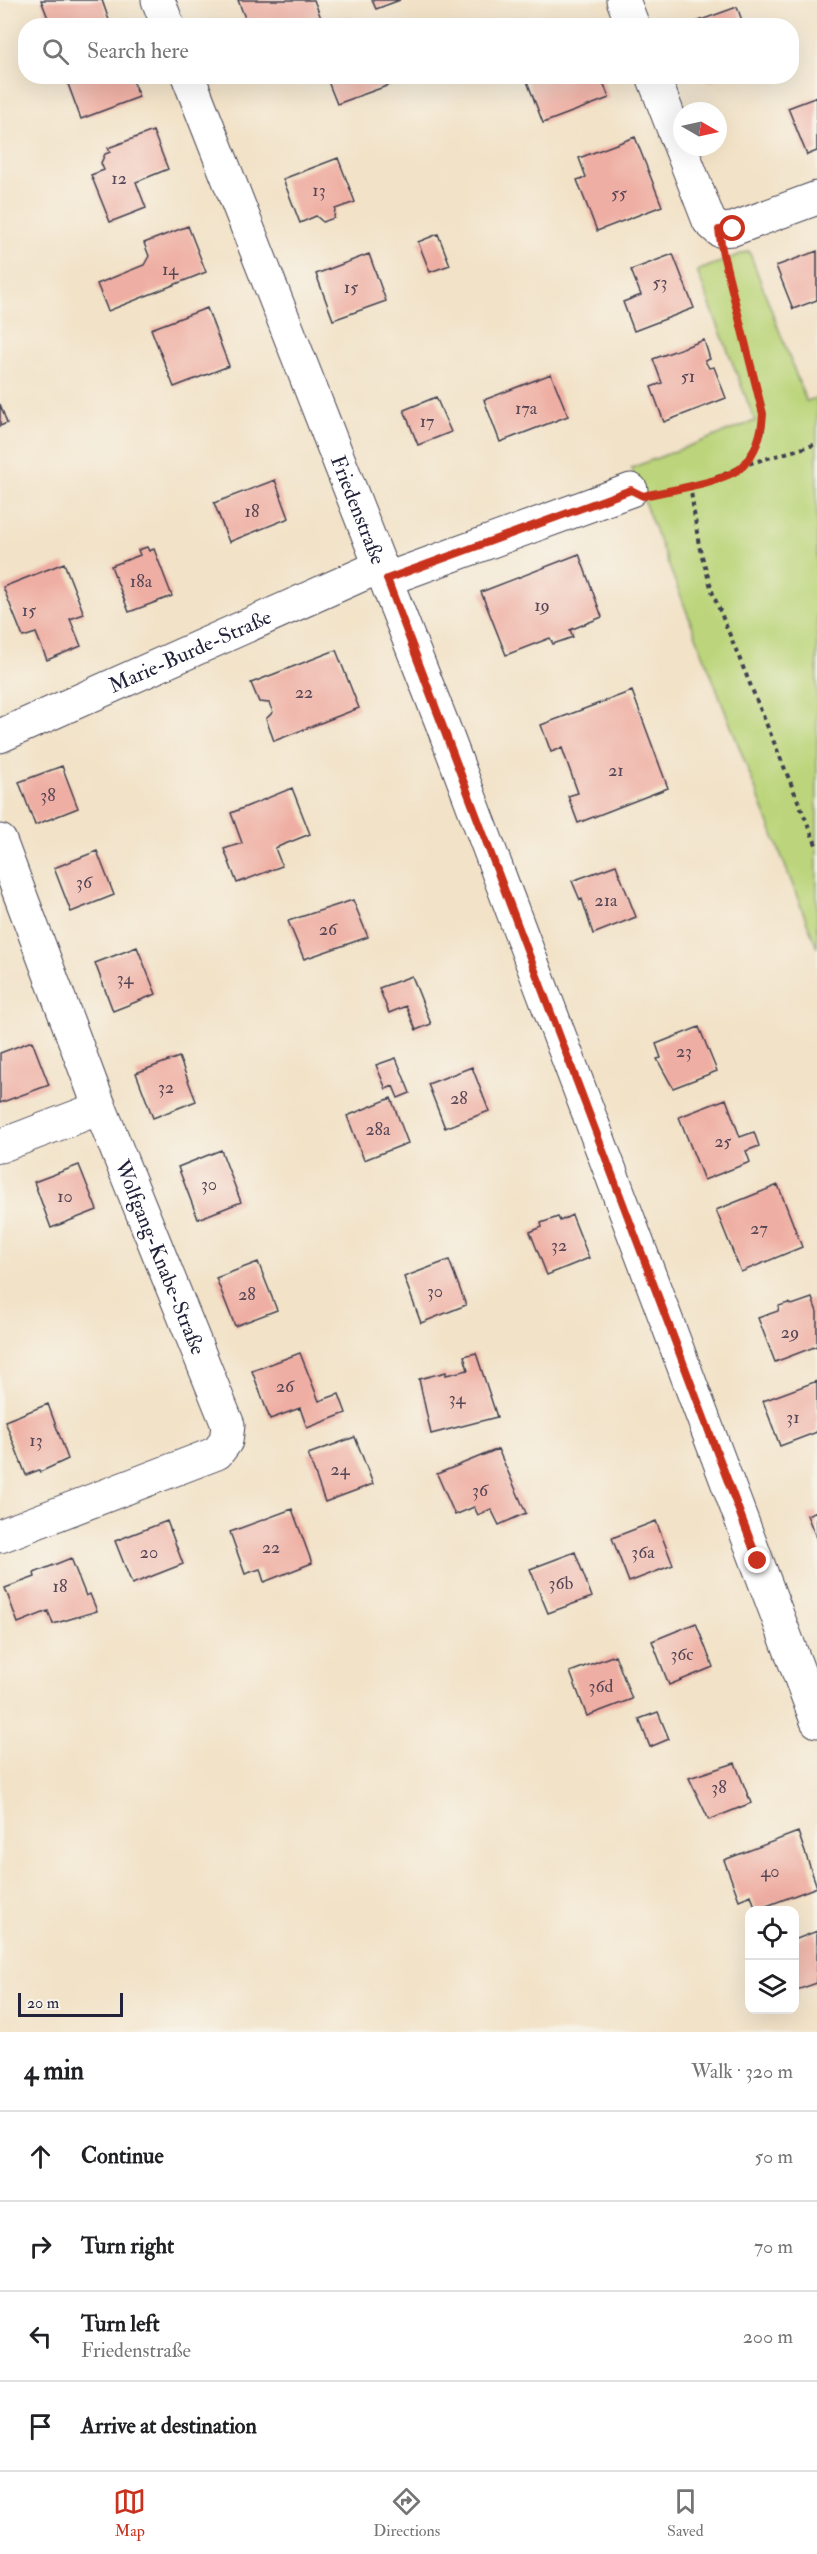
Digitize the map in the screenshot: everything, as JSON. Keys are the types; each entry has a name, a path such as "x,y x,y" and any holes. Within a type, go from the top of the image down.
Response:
{"street":[{"path":"158,0 165,18"},
{"path":"623,0 630,18"},
{"name":"Friedenstraße","path":"191,84 384,573 817,1721"},
{"path":"656,84 709,221 719,230 733,229 817,198"},
{"name":"Marie-Burde-Straße","path":"0,735 384,573 631,490"},
{"name":"Wolfgang-Knabe-Straße","path":"0,841 100,1108 228,1425 226,1441 217,1454 0,1536"},
{"path":"0,1146 100,1108"}],"path":[{"path":"719,230 763,414 762,434 742,467"},
{"path":"631,490 643,496 709,482 742,467 817,444"},
{"path":"690,485 699,546 713,594 817,847"}],"green space":[{"path":"749,251 806,401 817,398 817,948 631,468 755,421 697,271"}],"building":[{"path":"41,0 102,0 108,18 48,18"},
{"path":"238,0 314,0 321,18 245,18"},
{"path":"372,0 400,0 376,9"},
{"path":"737,7 741,18 706,18"},
{"path":"68,84 134,84 139,97 81,119"},
{"path":"329,84 392,84 337,104"},
{"path":"528,84 604,84 609,98 543,123"},
{"path":"817,97 817,151 807,155 788,108"},
{"path":"153,131 168,169 136,182 146,208 110,222 91,175 104,170 101,163 105,154 110,152 108,148"},
{"path":"635,137 662,206 597,231 577,180 586,177 579,158"},
{"path":"338,158 355,202 335,209 334,218 323,222 316,216 300,223 283,179"},
{"path":"188,226 206,272 108,311 97,284 144,265 149,256 144,243"},
{"path":"438,234 450,265 430,272 418,242"},
{"path":"817,251 817,300 793,309 776,266"},
{"path":"369,254 386,301 333,320 316,274"},
{"path":"673,254 694,308 634,331 623,302 641,295 631,270"},
{"path":"207,308 229,366 174,387 151,329"},
{"path":"704,340 710,359 705,361 709,368 714,367 726,398 664,422 651,387 662,383 653,359"},
{"path":"551,374 568,416 500,442 484,400"},
{"path":"436,397 451,432 418,445 404,410"},
{"path":"0,404 7,423 0,426"},
{"path":"275,480 289,518 229,542 214,503"},
{"path":"147,547 149,551 154,549 172,596 129,612 111,566 140,555 138,550"},
{"path":"579,554 602,617 570,630 573,637 553,644 550,638 506,655 481,592"},
{"path":"64,563 84,614 70,619 81,646 47,660 36,633 23,637 3,587"},
{"path":"336,650 359,708 274,741 266,719 273,712 269,703 259,702 251,683"},
{"path":"632,691 668,788 578,823 568,796 578,793 562,748 551,752 541,725"},
{"path":"62,766 78,808 35,825 19,782"},
{"path":"292,788 310,834 275,848 282,866 237,883 224,849 242,843 231,813"},
{"path":"97,851 114,895 71,912 54,868"},
{"path":"616,865 636,917 593,934 582,899 580,900 572,881"},
{"path":"353,900 368,937 304,959 288,921"},
{"path":"137,947 156,994 113,1011 95,963"},
{"path":"412,976 431,1024 416,1030 406,1006 389,1013 379,988"},
{"path":"699,1027 717,1071 673,1088 657,1059 661,1058 656,1044"},
{"path":"32,1041 49,1085 0,1103 0,1053"},
{"path":"179,1057 196,1101 153,1118 136,1073"},
{"path":"396,1058 410,1093 398,1098 393,1086 386,1089 376,1065"},
{"path":"472,1067 489,1111 445,1128 428,1084"},
{"path":"391,1098 408,1143 364,1160 347,1116"},
{"path":"726,1099 740,1137 754,1132 759,1146 746,1151 750,1162 704,1180 679,1117"},
{"path":"221,1150 241,1202 198,1219 178,1167"},
{"path":"79,1165 97,1210 51,1228 34,1182"},
{"path":"778,1185 802,1247 741,1272 716,1210"},
{"path":"572,1215 589,1258 547,1275 530,1232 542,1227 541,1223 558,1217 560,1221"},
{"path":"449,1260 466,1305 421,1323 404,1277"},
{"path":"258,1262 277,1310 235,1326 216,1278"},
{"path":"812,1298 817,1312 817,1346 775,1362 758,1318 778,1311 779,1306 788,1303 792,1305"},
{"path":"300,1353 319,1401 339,1394 346,1413 307,1428 300,1408 270,1419 252,1371"},
{"path":"476,1353 497,1417 431,1434 419,1379 446,1372 446,1375 468,1370 464,1356"},
{"path":"817,1381 817,1432 780,1446 763,1401"},
{"path":"48,1404 68,1459 40,1472 39,1470 26,1475 5,1421"},
{"path":"355,1437 373,1484 325,1502 308,1454"},
{"path":"498,1449 526,1513 499,1525 491,1509 478,1515 474,1507 455,1515 437,1474"},
{"path":"292,1509 312,1563 264,1582 260,1569 245,1574 230,1532"},
{"path":"817,1511 817,1540 807,1515"},
{"path":"167,1521 183,1564 132,1584 115,1541"},
{"path":"656,1521 673,1565 629,1582 612,1538"},
{"path":"575,1552 592,1597 548,1613 530,1569"},
{"path":"71,1558 86,1596 90,1594 97,1611 53,1624 48,1611 18,1623 5,1588 35,1577 34,1573"},
{"path":"696,1623 713,1667 669,1685 652,1641"},
{"path":"615,1655 632,1699 587,1716 570,1672"},
{"path":"658,1712 669,1739 650,1747 639,1719"},
{"path":"735,1763 751,1803 709,1820 689,1778"},
{"path":"798,1832 817,1887 767,1906 755,1906 751,1895 739,1900 724,1860"},
{"path":"817,1931 817,1983 799,1989 799,1960 799,1938"}],"route":[{"path":"733,229 719,230 722,250 763,414 762,434 742,467 709,482 643,496 631,490 387,579 758,1561"}]}
